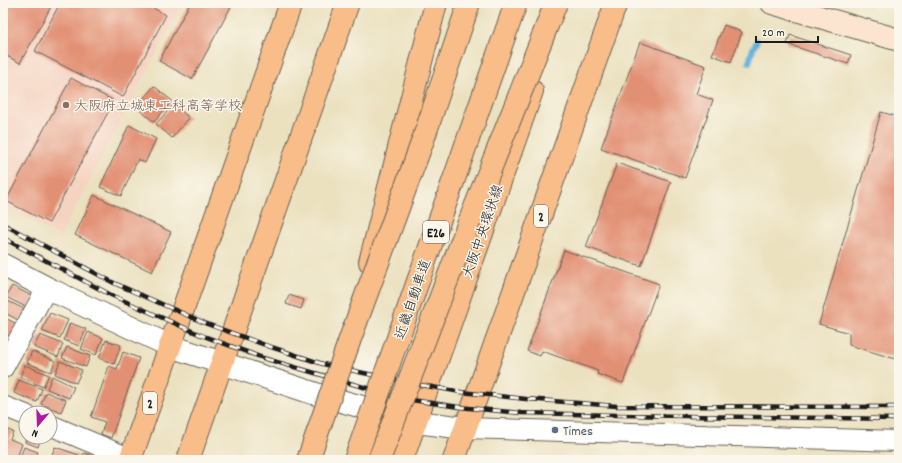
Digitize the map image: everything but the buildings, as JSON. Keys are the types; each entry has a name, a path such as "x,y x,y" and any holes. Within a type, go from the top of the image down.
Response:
{"main road":[{"name":"2","path":"130,459 291,3"},
{"path":"188,460 348,3"},
{"path":"350,339 436,3"},
{"path":"308,460 350,339 423,140 468,3"},
{"name":"近畿自動車道","path":"356,460 516,3"},
{"path":"379,460 468,225 556,3"},
{"name":"大阪中央環状線","path":"402,460 563,3"},
{"name":"2","path":"454,460 616,3"},
{"path":"772,3 899,40"}],"street":[{"path":"3,265 47,288 170,346 316,394 416,422 465,428 899,441"},
{"path":"3,368 47,288"},
{"path":"3,406 18,412"},
{"path":"58,428 130,459"}],"shaded area":[{"name":"大阪府立城東工科高等学校","path":"3,3 183,3 60,237 3,206"}],"waterway":[{"path":"749,62 757,41"}],"railway":[{"path":"3,224 114,283 207,324 323,364 409,383 461,392 617,406 899,407"},
{"path":"3,238 111,295 201,335 263,358 405,399 459,407 521,413 899,419"}],"place":[{"name":"大阪府立城東工科高等学校","path":"66,105"},
{"name":"Times","path":"555,430"}]}
